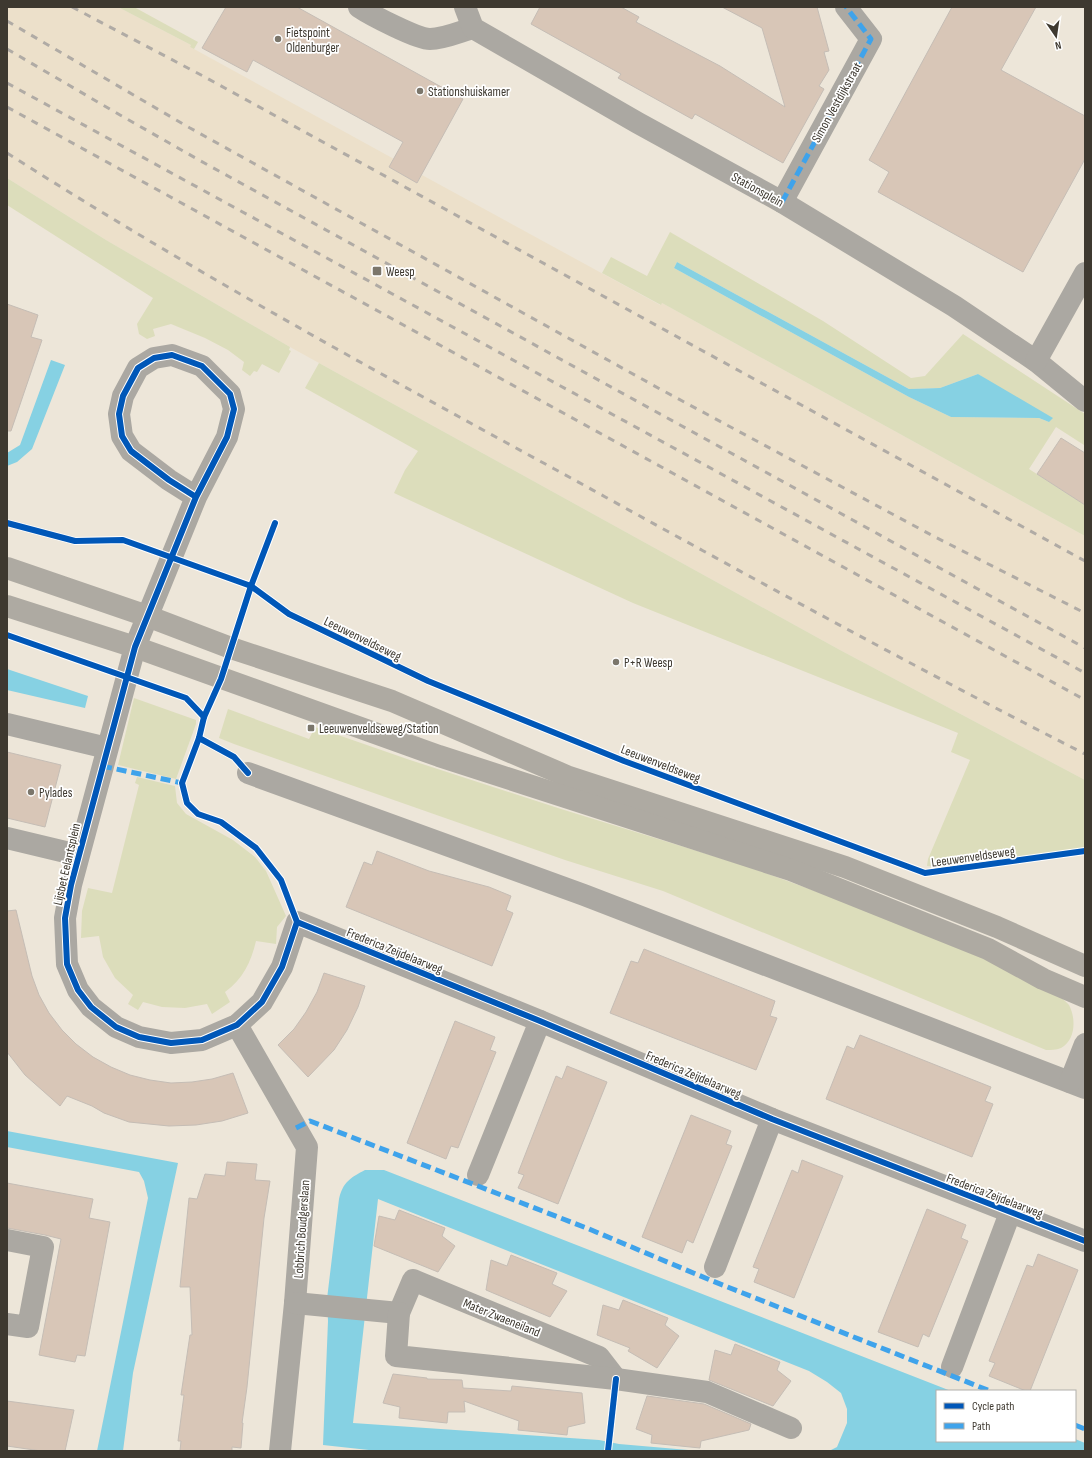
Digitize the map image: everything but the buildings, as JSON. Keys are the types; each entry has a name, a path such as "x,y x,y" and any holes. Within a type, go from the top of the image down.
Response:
{"main road":[{"path":"7,568 147,616 231,648 392,701 569,777 844,867 983,921 1085,966"},
{"path":"7,606 135,647 439,756 791,870 988,948 1043,978 1085,997"}],"street":[{"path":"359,7 419,38 430,39 445,37 473,28 465,7"},
{"name":"Simon Vestdijkstraat","path":"782,202 871,39 846,7"},
{"name":"Stationsplein","path":"473,28 638,123 782,202 954,306 1036,362 1085,401"},
{"path":"1036,362 1085,273"},
{"path":"135,647 196,497 228,437 234,408 230,394 202,366 172,355 154,358 138,368 123,396 119,414 122,436 130,451 169,480 196,497"},
{"name":"Lijsbet Eelantsplein","path":"135,647 78,855 65,918 67,964 78,990 91,1007 116,1026 139,1037 171,1043 202,1040 237,1026 262,1002 282,967 297,922"},
{"path":"7,724 107,748"},
{"path":"248,773 584,895 1077,1085 1085,1044"},
{"path":"7,838 78,855"},
{"name":"Frederica Zeijdelaarweg","path":"297,922 540,1021 772,1119 1085,1241"},
{"path":"478,1175 540,1021"},
{"name":"Lobbrich Boudgerslaan","path":"237,1026 307,1147 300,1304 280,1451"},
{"path":"715,1267 772,1119"},
{"name":"Frederica Zeijdelaarweg","path":"952,1366 1010,1213"},
{"path":"7,1240 43,1247 28,1327 7,1324"},
{"name":"Mater Zwaeneiland","path":"616,1379 599,1357 413,1280 399,1313 396,1356 616,1379 707,1392 791,1428"},
{"path":"300,1304 399,1313"}],"shaded area":[{"path":"7,7 118,7 191,45 190,47 394,159 389,167 417,183 422,175 660,305 662,303 1085,536 1085,780 840,650 290,347 106,240 7,178"}],"green space":[{"path":"118,7 134,7 198,42 194,49 190,47 191,45"},
{"path":"7,178 106,240 290,347 289,350 291,351 279,373 262,364 257,372 254,371 250,376 242,370 244,362 228,350 205,338 171,324 153,329 155,336 147,339 139,334 137,324 153,298 7,205"},
{"path":"670,232 823,321 911,378 925,376 963,334 1085,414 1084,445 1056,427 1029,469 1085,505 1085,536 662,303 661,305 602,273 611,257 647,276","holes":["677,262 909,389 940,388 978,374 1049,422 1039,418 951,417 909,397 674,268"]},
{"path":"319,363 840,650 1085,780 1085,850 965,867 948,868 927,866 928,859 970,760 951,752 958,733 633,603 394,493 405,470 418,451 305,388"},
{"path":"134,698 196,720 196,724 176,779 118,765"},
{"path":"228,709 309,739 315,727 410,760 561,809 746,866 870,911 965,949 1062,998 1069,1005 1073,1016 1074,1022 1070,1040 1061,1048 1046,1050 663,891 565,860 234,744 219,738"},
{"path":"137,777 175,786 177,803 186,814 233,840 255,857 266,871 286,916 277,927 276,944 256,941 252,956 245,970 237,982 225,992 230,1002 212,1014 207,1004 185,1008 162,1007 143,1002 138,1010 128,1004 133,995 115,978 103,957 99,936 81,938 82,911 88,888 112,893 139,785 135,783"}],"water":[{"path":"677,262 909,389 940,388 978,374 1053,418 1049,422 1039,418 951,417 909,397 674,268"},
{"path":"51,360 65,365 32,449 17,462 7,466 7,453 20,445"},
{"path":"7,669 88,696 85,708 7,690"},
{"path":"7,1131 178,1163 133,1373 123,1451 97,1451 148,1198 144,1181 139,1172 7,1147"},
{"path":"365,1170 384,1170 948,1390 936,1390 936,1442 1076,1442 1076,1439 1085,1443 1085,1451 829,1451 837,1447 847,1423 847,1409 841,1393 809,1371 378,1199 353,1423 599,1440 619,1444 700,1451 378,1451 323,1445 328,1321 327,1299 339,1199 345,1184"}],"railway":[{"path":"72,7 203,76 1085,561"},
{"path":"7,21 190,128 660,389 935,537 1085,613"},
{"path":"7,49 199,160 1085,648"},
{"path":"7,83 1085,673"},
{"path":"7,107 1085,700"},
{"path":"7,153 143,237 350,357 821,615 1085,754"}],"marked path":[{"path":"782,202 871,39 846,7"},
{"path":"102,766 182,783"},
{"path":"296,1128 310,1121 589,1229 710,1280 987,1390"},
{"path":"1076,1425 1085,1429"}],"cycle path":[{"path":"196,497 227,437 234,409 230,394 202,366 172,355 154,358 138,368 123,396 119,414 122,436 131,451 169,480 196,497 135,647 71,885 65,918 67,964 78,990 91,1007 116,1027 139,1037 171,1043 202,1040 237,1025 262,1002 282,967 297,922 281,880 256,848 221,822 198,814 187,803 182,783 199,738 204,717 221,679 251,586 275,523"},
{"name":"Leeuwenveldseweg","path":"7,523 75,541 123,540 251,586 289,614 428,681 624,761 925,873 1085,851"},
{"path":"7,635 186,698 204,717"},
{"path":"199,738 234,757 248,773"},
{"path":"297,922 540,1021 772,1119 1085,1241"},
{"path":"608,1451 616,1379"}],"place":[{"name":"Fietspoint Oldenburger","path":"278,39"},
{"name":"Stationshuiskamer","path":"420,91"},
{"name":"Weesp","path":"377,271"},
{"name":"P+R Weesp","path":"616,662"},
{"name":"Leeuwenveldseweg/Station","path":"311,728"},
{"name":"Pylades","path":"31,792"}]}
